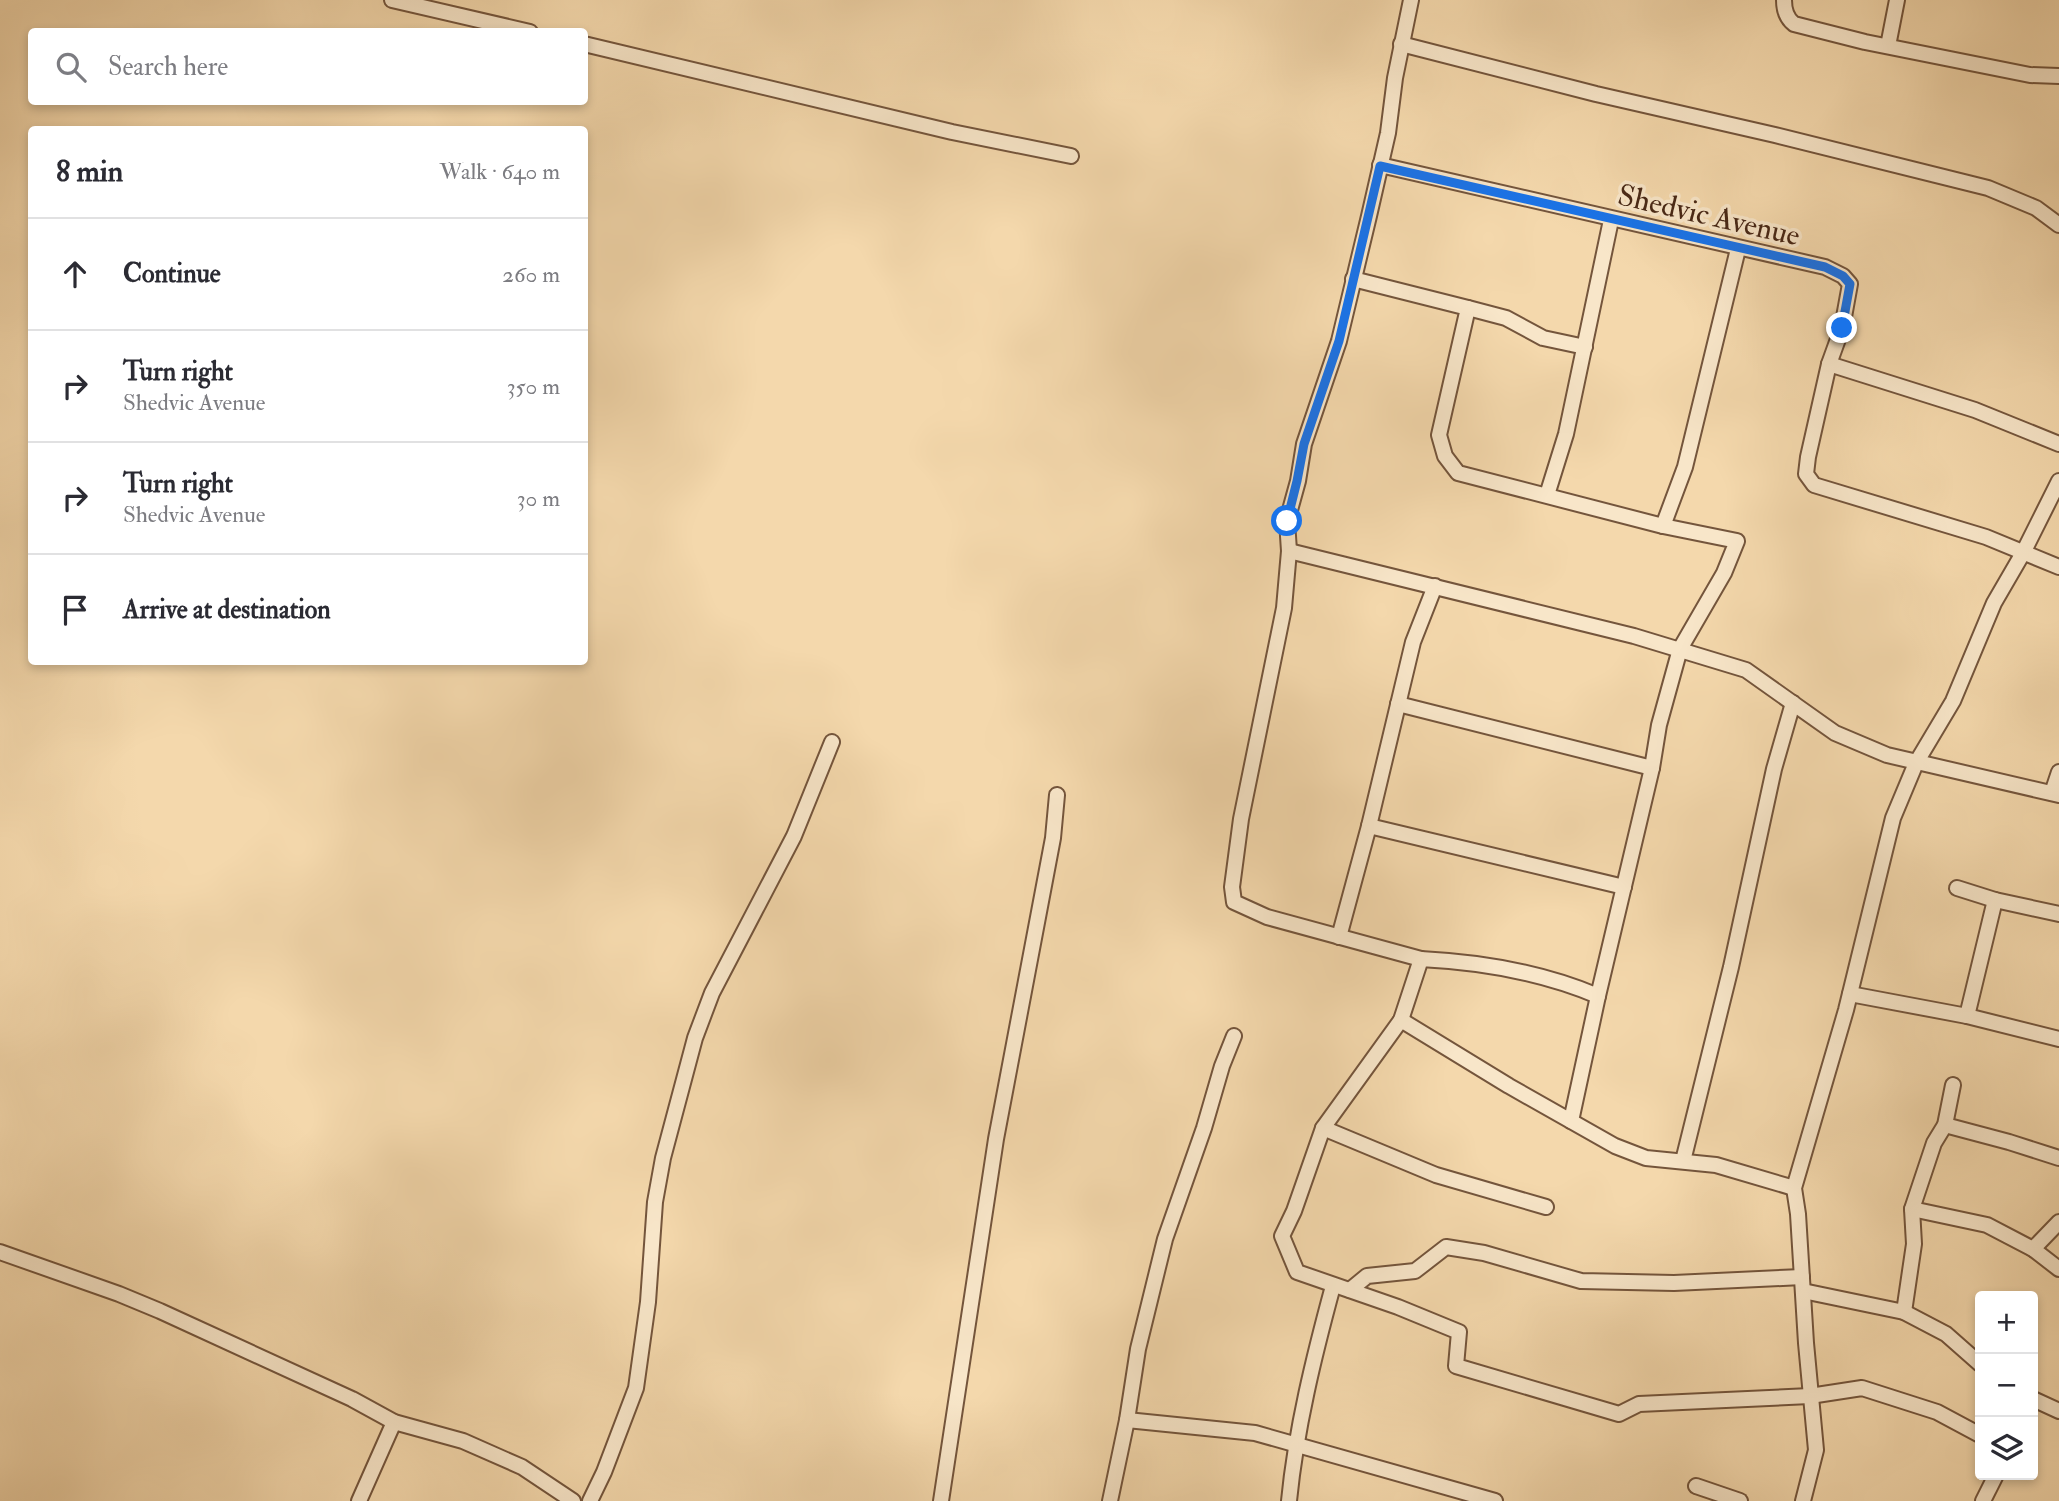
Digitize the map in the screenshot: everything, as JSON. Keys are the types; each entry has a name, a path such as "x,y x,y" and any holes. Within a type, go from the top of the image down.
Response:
{"street":[{"path":"392,0 459,7 519,28"},
{"path":"1411,0 1401,44 1388,133 1339,341 1304,444 1287,521 1289,551 1284,608 1241,819 1232,887 1234,902 1267,917 1421,960 1457,961 1567,983 1598,996"},
{"path":"1784,0 1784,10 1794,24 2030,75 2059,76"},
{"path":"1888,46 1897,0"},
{"path":"1401,44 1595,94 1988,188 2036,208 2059,225"},
{"path":"588,45 953,132 1071,156"},
{"name":"Shedvic Avenue","path":"1380,166 1825,267 1843,276 1850,284 1842,328 1829,364 1808,457 1806,474 1814,485 1986,537 2059,567"},
{"path":"1547,495 1566,434 1611,220"},
{"path":"1663,526 1685,467 1738,249"},
{"path":"1353,279 1506,318 1543,338 1585,347"},
{"path":"1468,308 1439,435 1445,456 1458,473 1663,526 1737,541 1724,573 1680,649 1659,725 1652,768 1598,996 1572,1121"},
{"path":"1829,364 1975,410 2059,444"},
{"path":"1803,1501 1816,1450 1794,1188 1850,994 1893,818 1916,763 1953,701 1994,603 2059,481"},
{"path":"1289,551 1680,649 1746,670 1835,733 1887,755 2056,794 2059,772"},
{"path":"1339,937 1413,642 1435,586"},
{"path":"1683,1161 1731,967 1774,769 1793,703"},
{"path":"1398,704 1652,768"},
{"path":"590,1501 636,1388 648,1302 654,1202 695,1038 712,993 794,836 832,741"},
{"path":"941,1501 996,1139 1054,838 1057,795"},
{"path":"1369,826 1624,887"},
{"path":"1957,888 1995,900 2059,914"},
{"path":"1967,1016 1995,900"},
{"path":"1421,960 1401,1020 1323,1128 1294,1211 1282,1236 1297,1272 1459,1332 1456,1366 1619,1414 1639,1404 1810,1396 1863,1388 1937,1412 1975,1433"},
{"path":"1850,994 1967,1016 2059,1039"},
{"path":"1401,1020 1615,1146 1646,1158 1716,1165 1794,1188"},
{"path":"1110,1501 1138,1349 1165,1239 1234,1036"},
{"path":"1904,1312 1914,1244 1912,1209 1934,1143 1945,1125 1952,1085"},
{"path":"1945,1125 2059,1158"},
{"path":"1323,1128 1436,1175 1546,1207"},
{"path":"1912,1209 1987,1225 2033,1250 2059,1269"},
{"path":"2033,1250 2059,1223"},
{"path":"1350,1290 1367,1276 1415,1270 1446,1247 1484,1252 1581,1281 1802,1284 1904,1312 1946,1334 1975,1360"},
{"path":"0,1252 160,1311 352,1399 394,1422 463,1441 522,1467 573,1501"},
{"path":"1289,1501 1297,1444 1333,1286"},
{"path":"2038,1401 2059,1411"},
{"path":"1127,1420 1255,1433 1495,1501"},
{"path":"359,1501 394,1422"},
{"path":"1983,1501 1994,1480"},
{"path":"1696,1486 1740,1501"}],"route":[{"path":"1287,521 1304,444 1339,341 1380,166 1825,267 1843,276 1850,284 1842,328"}]}
